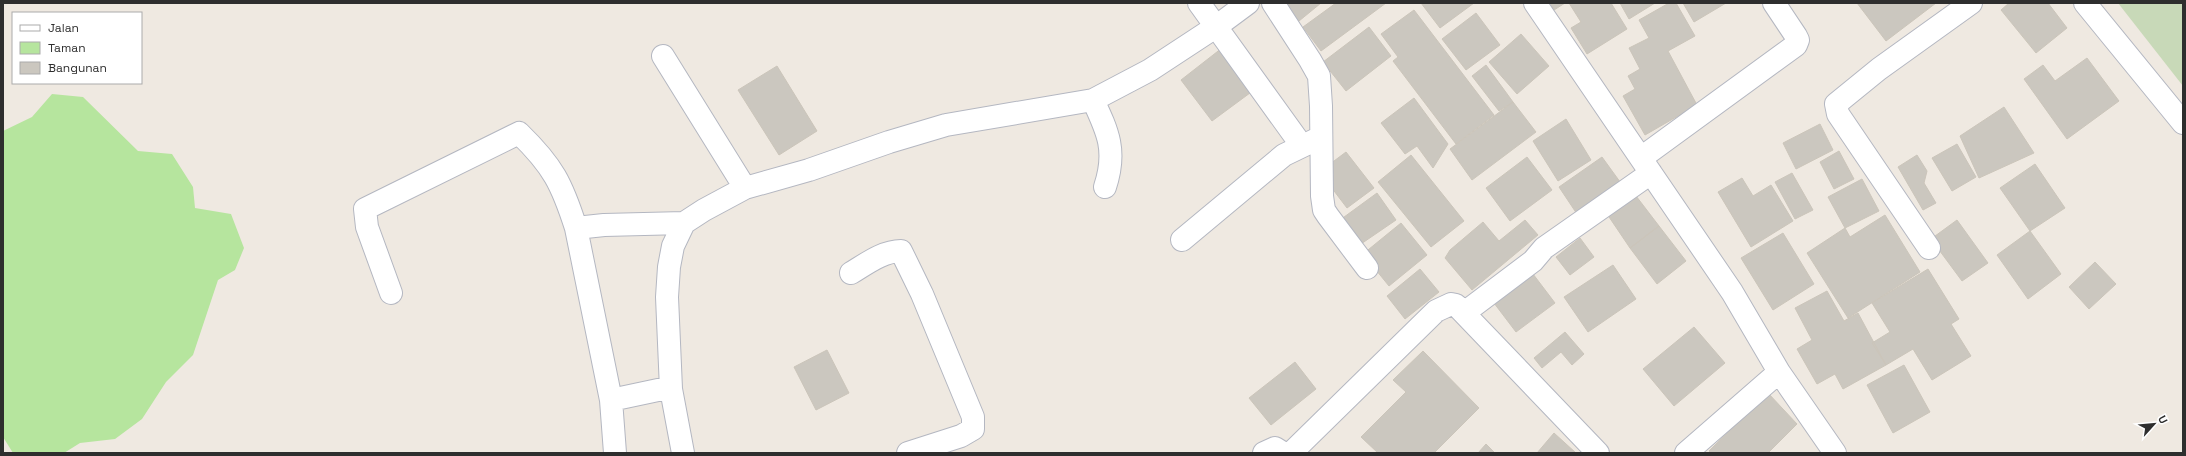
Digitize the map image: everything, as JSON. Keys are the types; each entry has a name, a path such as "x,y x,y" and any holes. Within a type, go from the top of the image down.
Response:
{"street":[{"path":"1198,3 1312,142"},
{"path":"589,227 684,223 704,210 745,188 809,170 889,142 946,125 1093,100 1150,70 1217,26 1248,3"},
{"path":"1273,3 1319,76 1321,106 1312,142 1324,210 1367,268"},
{"path":"1535,3 1732,292 1779,372 1835,453"},
{"path":"1464,313 1533,261 1544,248 1796,45 1798,40 1796,36 1774,3"},
{"path":"1929,248 1838,114 1836,104 1879,69 1971,3"},
{"path":"2086,3 2183,124"},
{"path":"663,56 745,188"},
{"path":"1093,100 1108,132 1111,168 1105,187"},
{"path":"390,293 367,227 365,209 519,133 539,152 556,176 567,200 589,227 620,398 615,453"},
{"path":"1182,240 1284,156 1312,142"},
{"path":"683,453 665,390 669,267 673,246 684,223"},
{"path":"851,273 880,256 892,251 900,251 922,294 974,417 973,429 961,436 908,453"},
{"path":"1290,453 1436,311 1451,304 1456,305 1464,313 1598,453"},
{"path":"1686,453 1779,372"},
{"path":"620,398 665,390"},
{"path":"1264,453 1276,448 1283,453"}],"green space":[{"path":"2118,3 2183,3 2183,86"},
{"path":"52,94 83,97 138,151 172,154 193,187 195,208 231,214 244,248 235,270 218,280 193,355 166,382 142,419 115,439 80,443 64,453 13,453 3,437 3,131 32,117"}],"building":[{"path":"1285,3 1321,3 1299,21"},
{"path":"1336,3 1386,3 1321,51 1303,27"},
{"path":"1421,3 1474,3 1440,28"},
{"path":"1550,3 1565,3 1554,10"},
{"path":"1569,3 1611,3 1627,29 1587,54 1571,28 1581,22"},
{"path":"1620,3 1655,3 1629,19"},
{"path":"1669,3 1676,3 1695,36 1668,51 1697,105 1645,135 1623,96 1635,89 1628,76 1640,69 1629,48 1649,38 1639,20"},
{"path":"1683,3 1726,3 1694,22"},
{"path":"1857,3 1936,3 1886,41"},
{"path":"2009,3 2048,3 2067,28 2036,53 2001,10"},
{"path":"1414,10 1494,115 1456,144 1393,61 1398,57 1381,34"},
{"path":"1476,13 1500,45 1466,70 1442,39"},
{"path":"1369,27 1391,56 1346,91 1323,62"},
{"path":"1521,34 1549,66 1517,94 1489,62"},
{"path":"1222,48 1254,90 1212,121 1181,80"},
{"path":"2087,58 2119,101 2067,139 2024,79 2043,65 2055,81"},
{"path":"1486,65 1513,102 1499,111 1472,76"},
{"path":"777,66 817,131 779,155 738,90"},
{"path":"1414,98 1448,144 1433,168 1417,146 1405,154 1381,123"},
{"path":"1513,102 1536,132 1472,180 1450,149"},
{"path":"2004,107 2034,153 1979,178 1960,136"},
{"path":"1566,119 1591,160 1558,181 1533,141"},
{"path":"1820,124 1833,150 1796,169 1783,143"},
{"path":"1957,144 1976,177 1952,191 1932,158"},
{"path":"1839,151 1854,179 1834,189 1820,162"},
{"path":"1346,152 1374,188 1347,208 1328,183 1326,167"},
{"path":"1411,155 1464,221 1431,247 1378,182"},
{"path":"1917,155 1927,171 1924,183 1936,203 1923,210 1898,167"},
{"path":"1527,157 1552,190 1510,221 1486,188"},
{"path":"1602,157 1623,186 1579,217 1559,187"},
{"path":"2035,164 2065,208 2030,231 2000,188"},
{"path":"1792,173 1813,210 1795,219 1775,182"},
{"path":"1742,178 1753,196 1771,185 1793,221 1751,247 1718,192"},
{"path":"1862,179 1879,211 1845,228 1828,197"},
{"path":"1633,192 1659,226 1630,248 1605,211"},
{"path":"1377,193 1396,220 1358,246 1340,220"},
{"path":"1885,215 1920,272 1848,318 1807,253 1845,228 1850,237"},
{"path":"1525,220 1538,235 1472,290 1445,258 1450,250 1483,222 1499,241"},
{"path":"1957,220 1988,263 1962,281 1931,239"},
{"path":"1401,223 1427,255 1389,286 1363,254"},
{"path":"1659,226 1686,261 1657,284 1630,248"},
{"path":"2030,231 2061,274 2028,299 1997,255"},
{"path":"1783,233 1814,284 1773,310 1741,258"},
{"path":"1580,238 1594,257 1570,275 1556,257"},
{"path":"2095,262 2116,284 2089,309 2069,287"},
{"path":"1613,265 1636,299 1588,332 1564,297"},
{"path":"1420,269 1439,292 1405,319 1387,296"},
{"path":"1928,269 1959,319 1951,324 1971,356 1932,380 1913,349 1886,365 1872,343 1890,332 1872,303"},
{"path":"1533,274 1555,303 1516,332 1494,303"},
{"path":"1827,291 1844,321 1858,313 1886,365 1843,389 1835,374 1817,384 1797,349 1812,340 1795,308"},
{"path":"1694,327 1725,363 1674,406 1643,369"},
{"path":"1565,332 1584,354 1572,365 1561,352 1542,368 1534,358"},
{"path":"827,350 849,393 816,410 794,367"},
{"path":"1423,351 1479,408 1434,453 1378,453 1361,437 1406,392 1393,380"},
{"path":"1295,362 1316,389 1271,425 1249,398"},
{"path":"1904,365 1930,412 1893,433 1867,385"},
{"path":"1768,393 1797,424 1768,453 1711,453 1709,451"},
{"path":"1554,433 1576,453 1537,453"},
{"path":"1486,444 1495,453 1478,453"}]}
